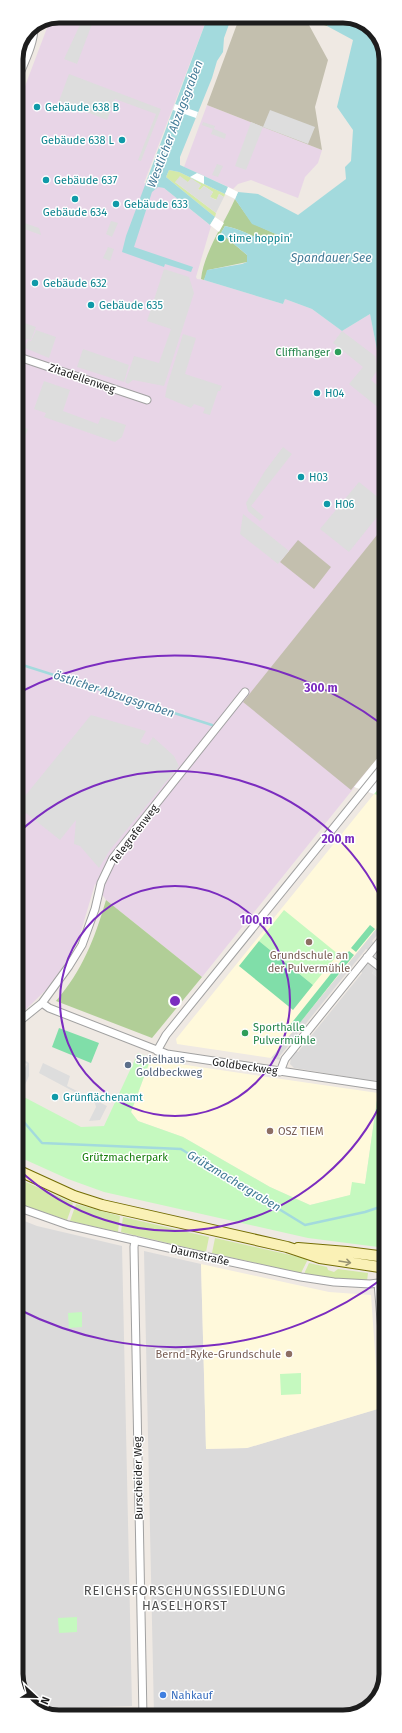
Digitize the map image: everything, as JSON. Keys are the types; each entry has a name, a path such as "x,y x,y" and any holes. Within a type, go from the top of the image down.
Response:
{"main road":[{"path":"23,1173 74,1196 102,1204 286,1247 320,1258 379,1267"},
{"path":"286,1247 379,1256"}],"street":[{"path":"23,65 33,33"},
{"name":"Zitadellenweg","path":"23,358 147,400"},
{"name":"Telegrafenweg","path":"23,1018 42,1003 60,981 82,945 95,909 101,883 113,858 245,692"},
{"path":"157,1051 166,1035 379,772"},
{"path":"280,1072 285,1060 379,943"},
{"path":"367,958 379,967"},
{"name":"Goldbeckweg","path":"42,1003 49,1008 157,1051 173,1055 379,1086"},
{"name":"Daumstraße","path":"23,1209 59,1222 301,1276 334,1282 378,1283"},
{"name":"Burscheider Weg","path":"135,1240 143,1710"},
{"path":"378,1283 379,1295"}],"shaded area":[{"path":"59,23 205,23 144,183 164,188 211,226 196,277 197,279 283,304 285,299 312,309 342,331 370,314 379,360 379,757 202,977 106,900 95,884 79,938 66,962 48,988 23,1012 23,91 48,25"},
{"path":"81,23 92,23 77,64 64,59"},
{"path":"237,23 303,23 309,25 328,60 315,107 322,150 207,105"},
{"path":"69,74 161,109 141,161 138,160 156,114 115,99 107,120 59,101"},
{"path":"207,105 322,150 318,163 305,177 298,198 251,180 238,184 233,189 184,167"},
{"path":"270,110 315,127 308,144 263,127"},
{"path":"203,122 215,126 214,129 226,134 225,139 211,134 213,129 202,125"},
{"path":"251,122 263,127 246,170 235,166"},
{"path":"217,164 223,166 218,177 212,175"},
{"path":"180,176 188,182 191,178 201,185 198,189 200,190 204,186 213,192 210,197 216,200 219,194 224,197 216,213 175,182"},
{"path":"111,221 118,223 112,237 106,234"},
{"path":"23,222 39,228 41,235 23,229"},
{"path":"108,247 114,249 110,261 103,258"},
{"path":"164,269 189,277 194,293 164,386 133,380 128,384 125,382 134,356 159,363 171,329 147,321"},
{"path":"23,322 36,327 31,340 26,339 23,346"},
{"path":"36,330 56,337 49,358 25,348 28,340 31,341"},
{"path":"342,331 375,356 378,369 371,380 379,387 379,408 349,384 363,367 333,343"},
{"path":"183,334 196,338 185,374 222,386 220,391 218,391 210,415 203,413 205,408 194,404 191,408 165,397"},
{"path":"83,349 129,365 124,382 77,367"},
{"path":"44,381 70,390 63,411 98,424 101,417 126,425 122,437 115,442 44,417 46,413 34,409"},
{"path":"23,427 28,429 23,442"},
{"path":"283,447 292,454 251,506 264,517 260,521 248,511 246,503 265,471"},
{"path":"359,482 379,498 379,514 349,552 320,529"},
{"path":"243,514 289,551 278,564 240,534"},
{"path":"379,532 379,756 351,790 243,702"},
{"path":"298,540 331,567 314,589 280,562"},
{"path":"91,715 146,731 140,742 148,745 153,737 174,756 179,766 110,850 99,868 80,846 74,844 76,820 60,840 26,813 23,816 23,798"},
{"name":"Grundschule an der Pulvermühle","path":"374,794 379,795 379,926 271,1058 177,1044 176,1039"},
{"path":"379,925 379,933 372,941 374,944 368,950 366,949 279,1057 281,1058 280,1060 271,1058"},
{"path":"379,948 379,964 375,960 374,955"},
{"path":"367,964 371,964 376,967 372,973 379,978 379,1082 294,1068 290,1064 291,1057 296,1051 298,1052 362,973 361,971"},
{"path":"376,967 379,969 379,978 372,973"},
{"name":"OSZ TIEM","path":"151,1058 159,1061 378,1093 365,1184 353,1183 351,1195 310,1205 270,1187 183,1137 138,1121 131,1112"},
{"path":"23,1059 29,1063 29,1076 23,1089 23,1068 25,1068 27,1064 23,1062"},
{"path":"43,1063 70,1076 67,1086 107,1106 100,1120 89,1121 96,1107 95,1103 39,1073"},
{"path":"23,1220 37,1226 122,1246 132,1706 48,1709 39,1704 30,1696 24,1681"},
{"path":"144,1251 201,1264 206,1449 247,1448 379,1409 379,1674 373,1694 361,1705 346,1710 154,1710"},
{"name":"Bernd-Ryke-Grundschule","path":"201,1264 329,1292 371,1295 379,1409 247,1448 206,1449"}],"green space":[{"path":"318,23 328,23 327,26"},
{"path":"169,170 179,172 225,194 224,197 219,194 217,200 210,197 213,192 204,186 200,190 198,189 201,185 191,179 188,182 175,182 216,213 215,217 166,177"},
{"path":"235,199 252,223 278,235 277,238 270,243 237,229 225,226 221,233 247,255 247,262 208,270 204,280 201,279 210,248"},
{"path":"379,788 379,795 374,794"},
{"path":"106,900 202,977 152,1038 56,1001 73,978 87,954"},
{"path":"284,910 338,954 313,985 259,941"},
{"path":"370,925 375,929 356,952 351,948"},
{"path":"259,941 313,985 293,1010 239,966"},
{"path":"349,951 354,955 295,1029 290,1025"},
{"path":"59,1028 99,1043 91,1063 52,1047"},
{"name":"Grützmacherpark","path":"138,1053 151,1058 131,1112 138,1121 183,1137 270,1187 310,1205 350,1195 352,1182 365,1184 379,1093 379,1247 308,1238 104,1192 68,1179 23,1159 23,1097 81,1127 104,1126"},
{"path":"23,1181 73,1203 67,1220 23,1205"},
{"path":"76,1204 120,1216 118,1232 70,1221"},
{"path":"123,1217 209,1237 206,1252 121,1232"},
{"path":"215,1238 308,1259 301,1273 212,1253"},
{"path":"309,1263 327,1267 328,1270 334,1272 338,1269 368,1273 367,1281 342,1280 304,1274"},
{"path":"82,1312 82,1327 69,1328 68,1313"},
{"path":"301,1373 301,1394 281,1395 280,1374"},
{"path":"77,1617 77,1632 59,1633 58,1618"}],"water":[{"name":"Westlicher Abzugsgraben","path":"205,23 229,23 224,38 223,52 217,61 212,78 180,157 180,165 228,187 225,194 179,172 169,170 166,177 215,217 210,225 164,188 158,187 152,192 134,247 193,267 191,272 165,264 164,267 122,252 126,236"},
{"name":"Spandauer See","path":"328,23 346,23 353,24 361,28 370,35 377,47 378,52 379,360 370,314 342,331 312,309 285,299 283,304 204,280 207,270 247,262 247,255 221,233 225,226 237,229 270,243 277,238 278,235 252,224 235,199 238,192 258,194 298,215 346,179 345,167 351,161 353,130 337,107 353,40 327,26"}],"pier":[{"path":"175,104 198,112 196,118 173,110"},
{"path":"197,173 204,176 204,184 190,177"},
{"path":"228,187 238,192 235,199 225,194"},
{"path":"215,217 224,223 219,232 210,225"},
{"path":"379,756 379,788 374,794 354,787"}],"waterway":[{"name":"östlicher Abzugsgraben","path":"23,665 212,725"},
{"name":"Grützmachergraben","path":"23,1121 42,1143 181,1149 305,1225 365,1212 379,1207"}],"place":[{"name":"Gebäude 638 B","path":"37,107"},
{"name":"Gebäude 638 L","path":"122,140"},
{"name":"Gebäude 637","path":"46,180"},
{"name":"Gebäude 634","path":"75,199"},
{"name":"Gebäude 633","path":"116,204"},
{"name":"time hoppin'","path":"221,238"},
{"name":"Gebäude 632","path":"35,283"},
{"name":"Gebäude 635","path":"91,305"},
{"name":"Cliffhanger","path":"338,352"},
{"name":"H04","path":"317,393"},
{"name":"H03","path":"301,477"},
{"name":"H06","path":"327,504"},
{"name":"Grundschule an der Pulvermühle","path":"309,942"},
{"name":"Sporthalle Pulvermühle","path":"245,1033"},
{"name":"Spielhaus Goldbeckweg","path":"128,1065"},
{"name":"Grünflächenamt","path":"55,1097"},
{"name":"OSZ TIEM","path":"270,1131"},
{"name":"Bernd-Ryke-Grundschule","path":"289,1354"},
{"name":"Nahkauf","path":"163,1695"}],"district":[{"name":"REICHSFORSCHUNGSSIEDLUNG HASELHORST","path":"185,1598"}]}
